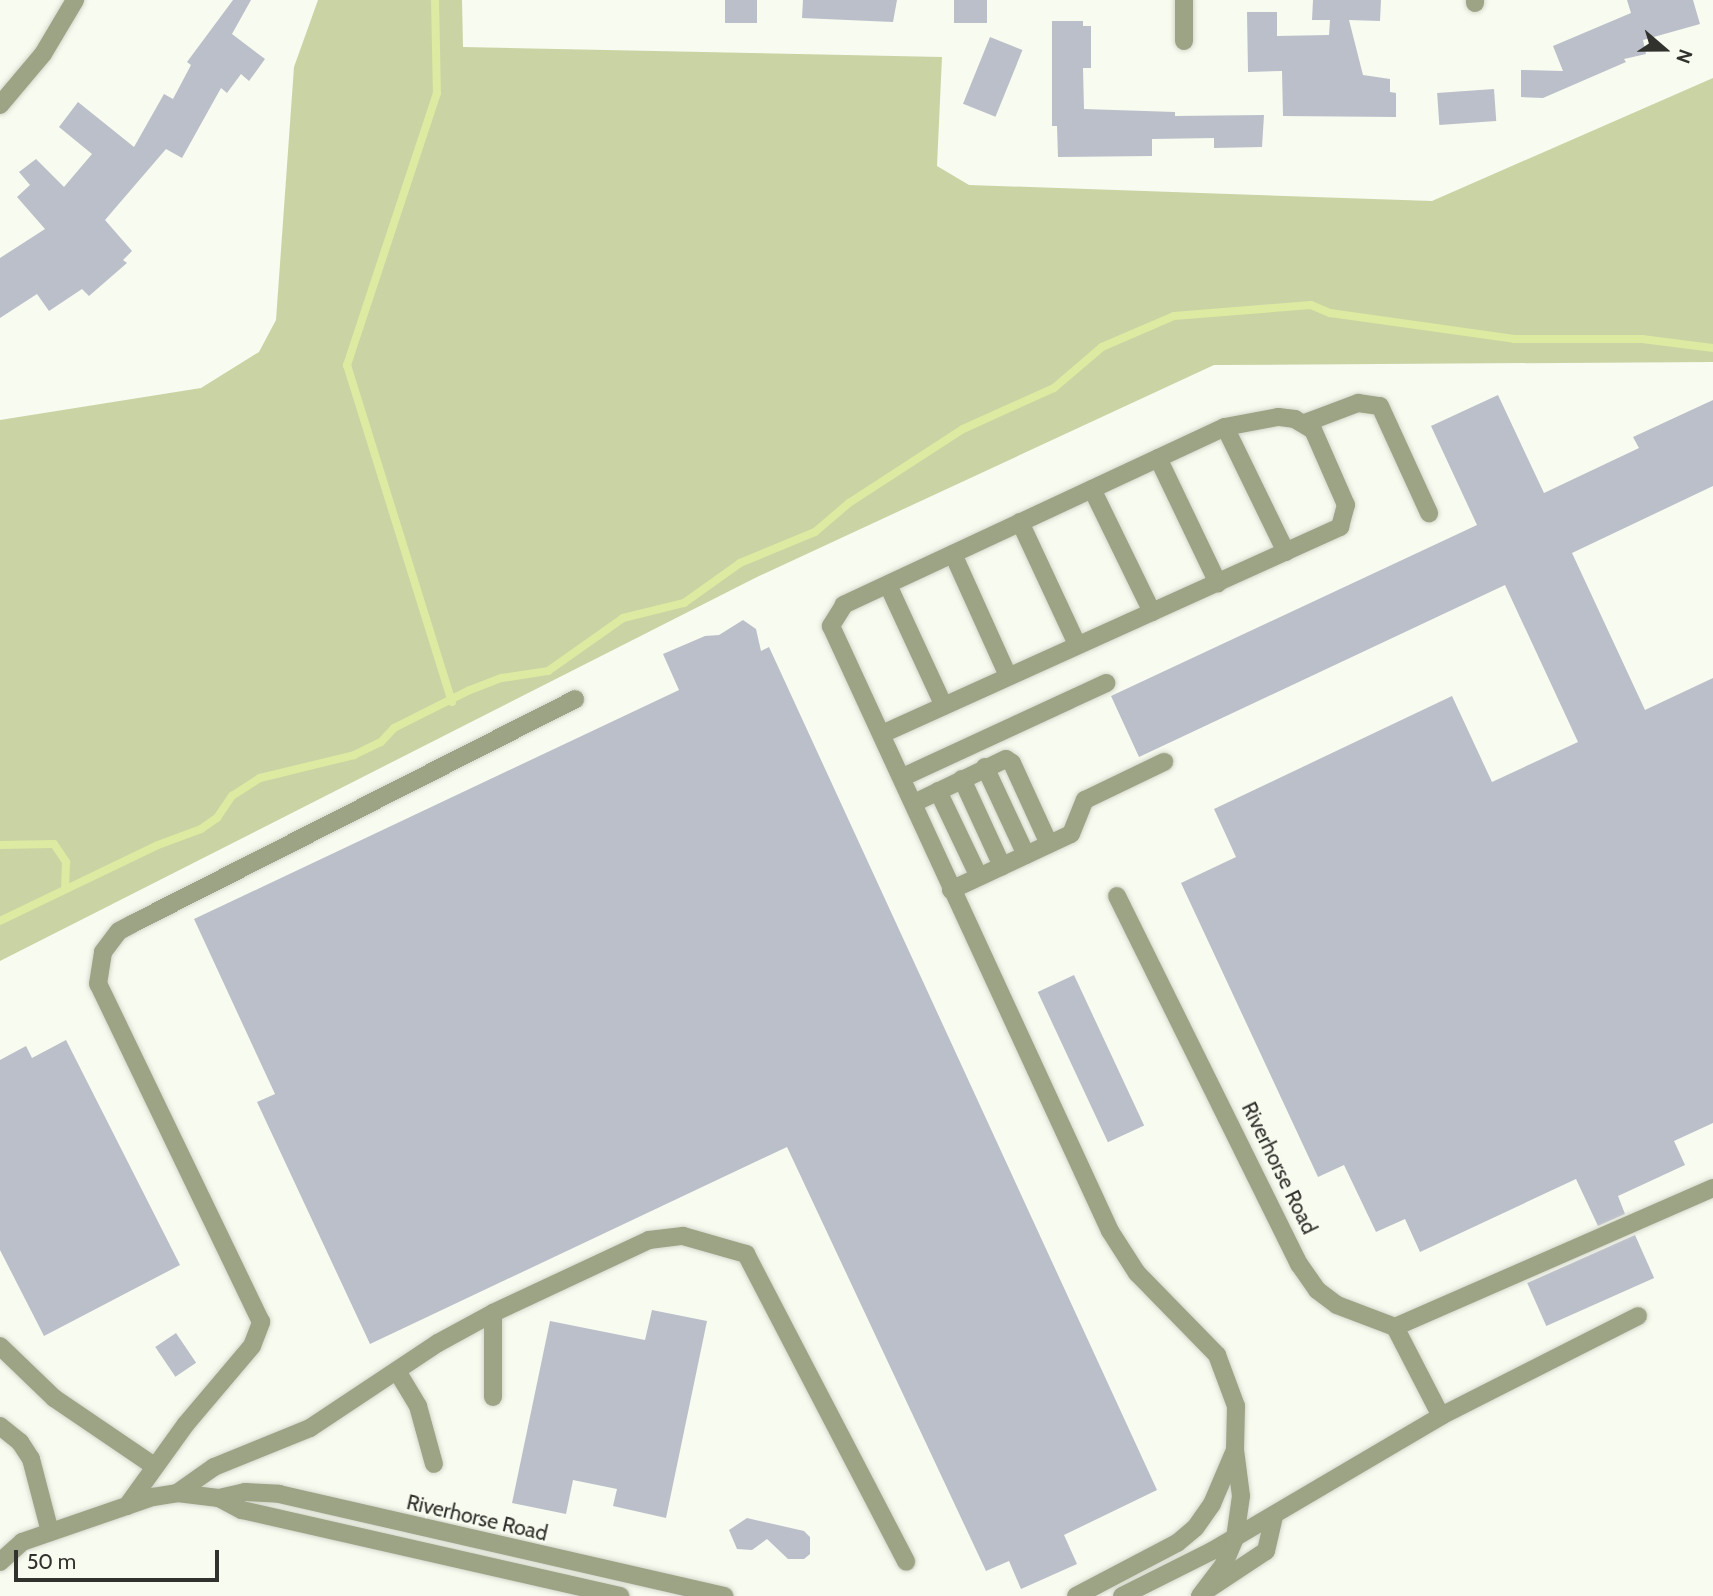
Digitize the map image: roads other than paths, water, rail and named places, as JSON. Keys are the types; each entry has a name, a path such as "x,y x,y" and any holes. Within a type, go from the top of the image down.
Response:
{"street":[{"path":"0,105 43,54 75,0"},
{"path":"1184,0 1184,41"},
{"path":"1204,1592 1235,1538 1241,1496 1236,1450 1236,1406 1223,1365 1208,1344 1138,1273 1110,1231 951,890 903,777 836,644 831,626 844,605 1225,427 1259,417 1305,423 1358,403 1380,406 1429,513"},
{"path":"882,734 1340,527 1346,513 1346,505 1305,423"},
{"path":"1225,427 1286,552"},
{"path":"1158,458 1219,583"},
{"path":"1092,488 1152,612"},
{"path":"1020,522 1077,644"},
{"path":"953,554 1008,676"},
{"path":"888,584 944,706"},
{"path":"903,777 1106,683"},
{"path":"127,1506 154,1466 252,1346 261,1322 98,984 103,952 119,931 132,924 575,699"},
{"path":"914,803 1003,759 1012,763 1049,844"},
{"path":"951,890 1072,834 1088,798 1164,762"},
{"path":"985,767 1026,855"},
{"path":"962,779 1002,866"},
{"path":"938,791 979,877"},
{"name":"Riverhorse Road","path":"1117,896 1299,1264 1317,1290 1337,1306 1395,1327"},
{"path":"1441,1416 1395,1327 1713,1188"},
{"path":"177,1493 214,1467 310,1429 397,1371 493,1313 659,1237 683,1236 744,1252 906,1562"},
{"path":"493,1313 493,1397"},
{"path":"1122,1596 1235,1538 1441,1416 1638,1316"},
{"path":"0,1346 54,1398 154,1466"},
{"path":"397,1371 418,1405 434,1464"},
{"path":"0,1426 20,1442 31,1459 50,1532"},
{"path":"1076,1596 1177,1543 1195,1528 1212,1504 1236,1450"},
{"name":"Riverhorse Road","path":"0,1562 22,1542 127,1506 177,1493 219,1498 246,1492 279,1494 521,1553 724,1596"},
{"name":"Riverhorse Road","path":"219,1498 242,1510 620,1596"},
{"path":"1204,1592 1266,1550 1273,1533 1274,1515"}],"waterway":[{"path":"435,0 437,93 347,365 452,702"},
{"path":"0,921 158,845 201,829 217,818 232,796 260,778 354,755 381,742 394,728 470,690 502,678 548,671 623,618 684,603 740,563 815,532 849,503 963,429 1054,388 1102,347 1174,316 1311,305 1330,313 1514,339 1642,339 1713,348"},
{"path":"0,845 54,844 66,862 65,889"}]}
